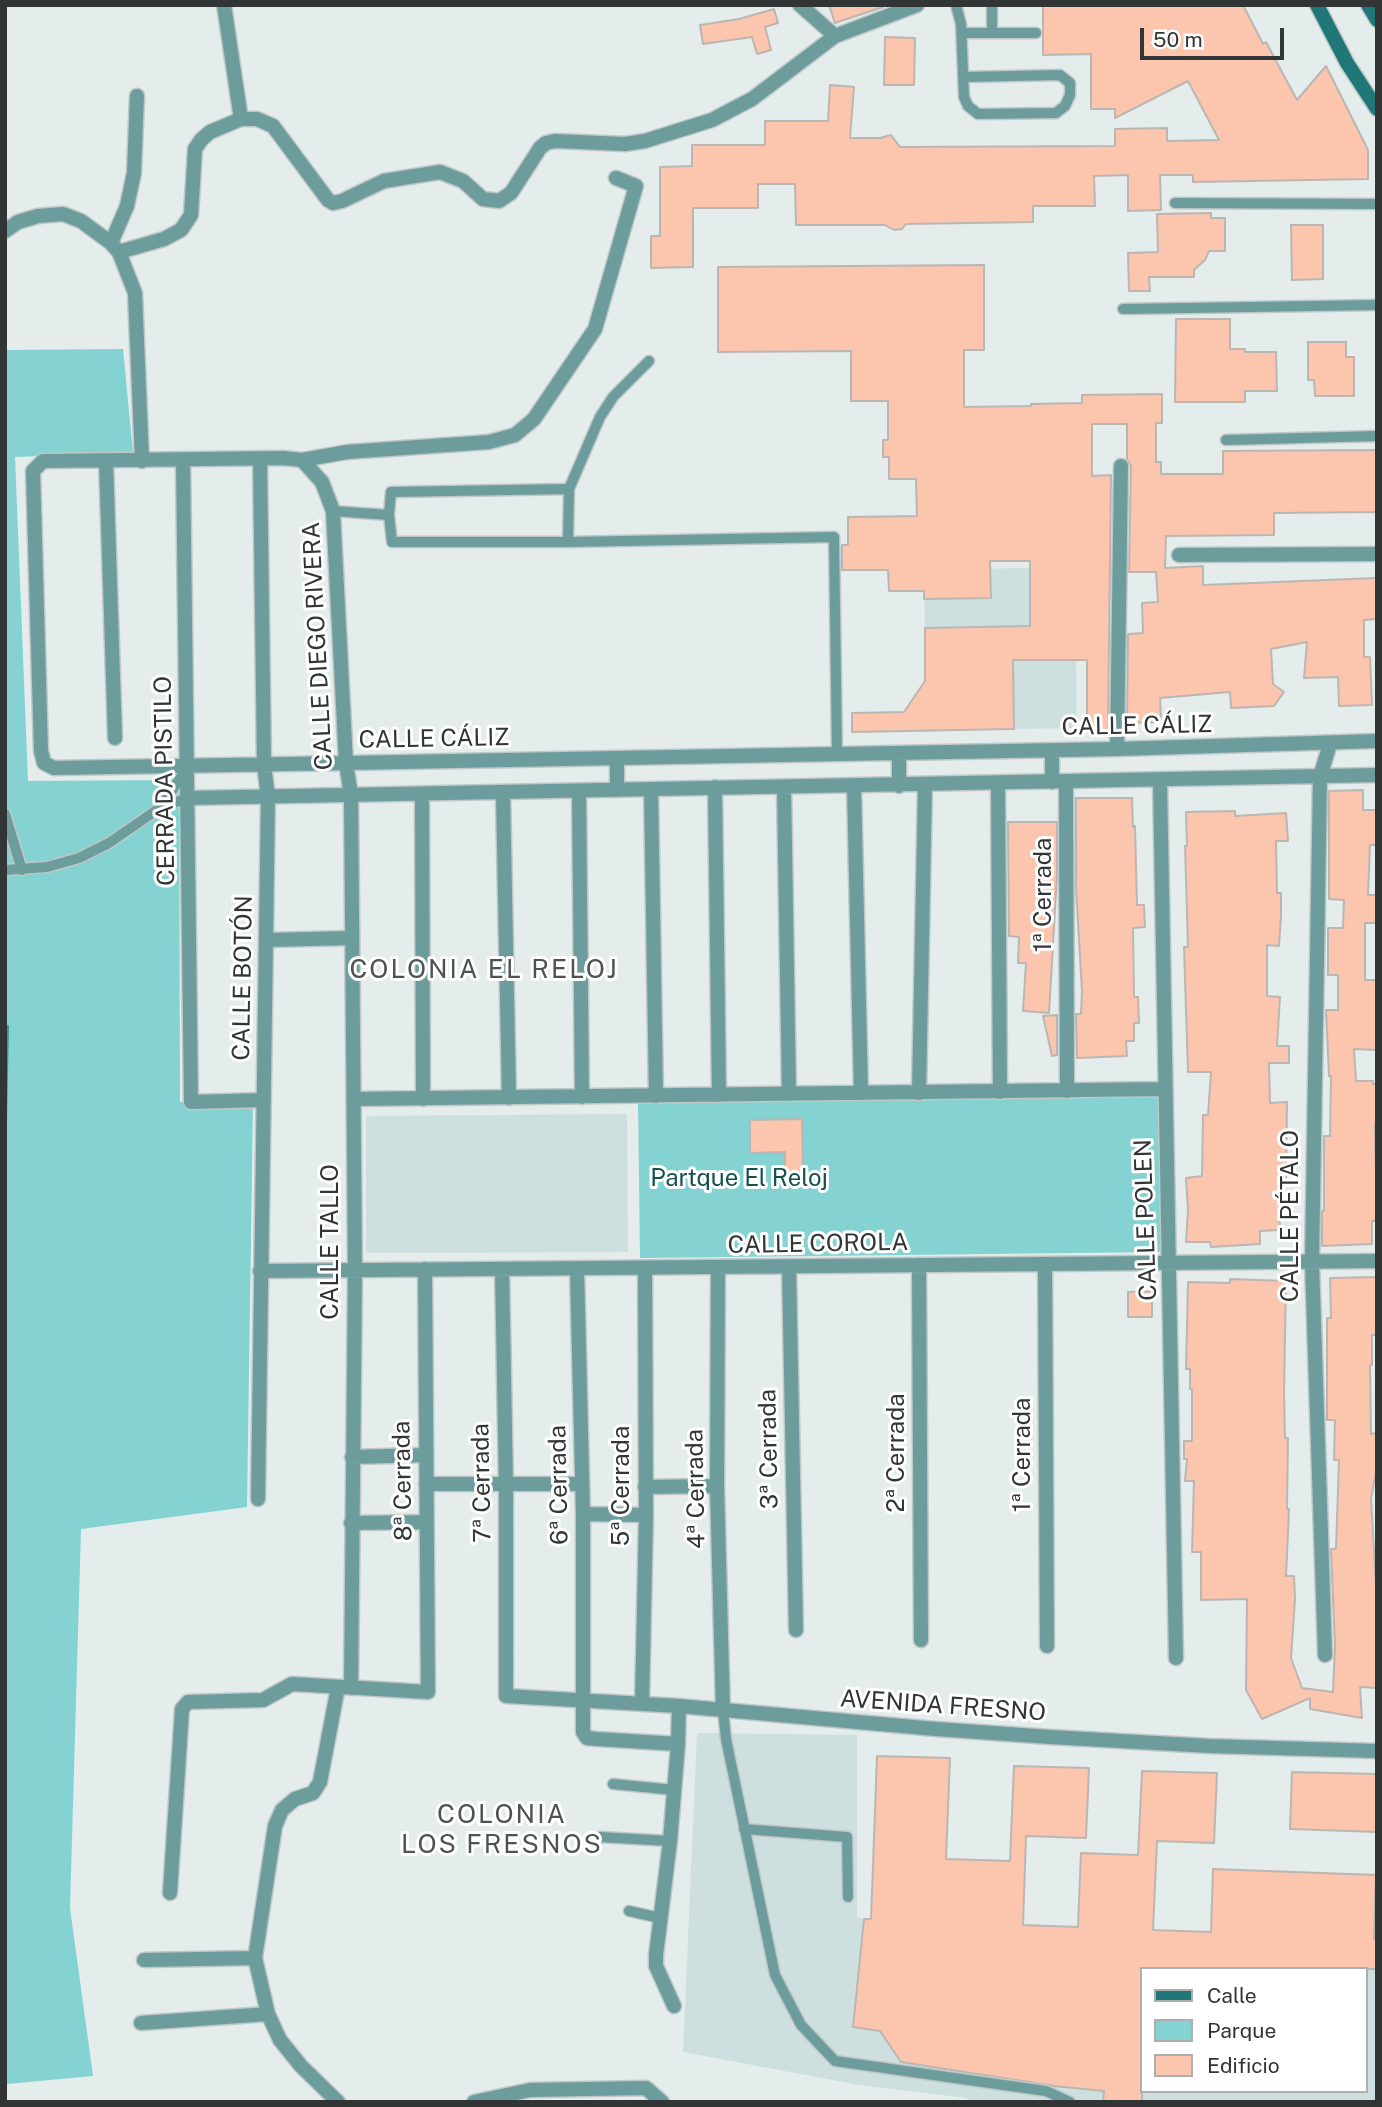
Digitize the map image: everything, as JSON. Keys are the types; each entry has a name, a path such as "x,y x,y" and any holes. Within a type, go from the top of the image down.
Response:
{"main road":[{"path":"1317,5 1347,63 1377,109"},
{"path":"1368,5 1377,20"}],"street":[{"path":"224,5 240,119"},
{"path":"800,5 835,36"},
{"path":"116,248 164,239 181,230 191,215 195,149 201,139 210,132 240,119 257,119 272,126 333,203 384,181 440,172 463,181 484,199 499,201 511,193 546,143 555,141 625,144 645,141 712,120 752,99 835,36 917,5"},
{"path":"116,248 134,173 137,96"},
{"path":"115,738 106,461 302,460 347,452 489,442 515,435 534,419 595,329 636,186 615,178"},
{"path":"5,231 18,222 38,216 63,214 81,221 116,248 135,293 142,461"},
{"name":"CALLE BOTÓN","path":"258,1499 268,797 264,765 260,459"},
{"name":"CERRADA PISTILO","path":"183,460 191,1102 264,1100"},
{"name":"CALLE DIEGO RIVERA","path":"302,460 322,482 333,511 346,763 351,796"},
{"name":"CALLE CÁLIZ","path":"106,461 43,461 33,471 41,751 44,764 54,768 1117,749 1377,741"},
{"path":"1117,749 1121,466"},
{"path":"1179,555 1377,554"},
{"name":"CALLE PÉTALO","path":"1325,1655 1312,1262 1320,776 1330,744"},
{"name":"1ª Cerrada","path":"1052,750 1059,782 1067,1091"},
{"path":"899,753 900,786"},
{"path":"617,758 617,790"},
{"path":"188,798 1377,775"},
{"name":"CALLE POLEN","path":"1160,780 1176,1658"},
{"path":"998,784 1000,1092"},
{"path":"919,1093 925,785"},
{"path":"854,786 861,1093"},
{"path":"715,787 719,1095"},
{"path":"784,787 789,1094"},
{"path":"651,789 656,1096"},
{"path":"579,791 582,1097"},
{"path":"503,793 509,1098"},
{"path":"422,794 423,1098"},
{"name":"CALLE TALLO","path":"254,1958 275,1826 282,1810 295,1799 313,1793 320,1782 345,1687 355,1270 351,796"},
{"path":"267,940 352,938"},
{"path":"354,1099 1165,1090"},
{"name":"CALLE COROLA","path":"260,1271 1377,1261"},
{"name":"1ª Cerrada","path":"1045,1264 1046,1646"},
{"name":"2ª Cerrada","path":"919,1265 921,1640"},
{"name":"3ª Cerrada","path":"789,1267 796,1630"},
{"name":"4ª Cerrada","path":"718,1268 718,1486 723,1710"},
{"name":"8ª Cerrada","path":"345,1687 428,1692 425,1269"},
{"name":"7ª Cerrada","path":"502,1269 506,1696"},
{"name":"6ª Cerrada","path":"577,1269 583,1514 583,1732 587,1738 678,1744"},
{"name":"5ª Cerrada","path":"642,1704 646,1515 645,1269"},
{"path":"352,1457 425,1455"},
{"path":"426,1484 582,1484"},
{"path":"645,1487 718,1486"},
{"path":"583,1514 646,1515"},
{"path":"351,1523 426,1522"},
{"path":"170,1894 182,1709 188,1702 198,1700 262,1700 292,1685 345,1687"},
{"name":"AVENIDA FRESNO","path":"506,1696 680,1706 1037,1736 1209,1746 1377,1751"},
{"path":"674,2006 656,1966 670,1841 680,1706"},
{"path":"144,1960 254,1958 268,2014 279,2039 338,2102"},
{"path":"141,2022 268,2014"},
{"path":"474,2102 530,2090 635,2088 646,2088 662,2102"}],"lane":[{"path":"956,5 962,33 964,97 968,106 978,114 1056,113 1065,106 1070,95 1070,83 1060,75 964,77"},
{"path":"992,5 992,33"},
{"path":"962,33 1036,33"},
{"path":"1175,203 1377,204"},
{"path":"1123,309 1377,305"},
{"path":"568,542 569,489 600,417 612,397 649,361"},
{"path":"1226,440 1377,436"},
{"path":"569,489 391,492 391,542 834,537 837,754"},
{"path":"333,511 389,515"},
{"path":"162,807 188,766"},
{"path":"5,870 47,867 79,858 110,843 162,807 188,798"},
{"path":"5,814 22,870"},
{"path":"723,1710 726,1740 775,1975 802,2025 835,2061 1046,2091 1070,2102"},
{"path":"613,1784 674,1790"},
{"path":"744,1829 847,1837 848,1897"},
{"path":"600,1836 670,1841"},
{"path":"629,1911 660,1919"}],"shaded area":[{"path":"1075,567 1077,728 1014,729 1013,627 925,628 924,570"},
{"path":"5,1026 8,1026 5,1168"},
{"path":"627,1114 628,1252 366,1253 366,1116"},
{"path":"697,1733 857,1735 857,1918 1377,1939 1377,2102 967,2102 967,2098 859,2085 683,2052"}],"green space":[{"path":"123,349 133,453 15,457 28,781 179,780 180,1102 253,1103 247,1507 81,1529 70,1908 93,2076 7,2084 5,350"},
{"name":"Partque El Reloj","path":"1160,1097 1161,1252 640,1258 638,1101"}],"building":[{"path":"829,5 883,5 883,7 835,23"},
{"path":"1043,5 1243,5 1297,100 1326,66 1368,150 1368,179 1193,182 1193,175 1160,175 1161,210 1128,211 1128,175 1094,176 1095,206 1033,206 1033,222 906,224 902,229 894,230 885,225 796,225 795,184 758,184 758,208 693,208 693,267 651,268 651,236 660,236 660,167 692,166 692,145 765,145 765,121 828,121 830,85 854,87 850,138 880,138 891,135 900,147 1115,146 1115,129 1167,128 1167,141 1219,140 1188,81 1115,118 1115,109 1091,109 1091,54 1043,55"},
{"path":"774,9 778,23 765,27 771,50 757,54 752,37 703,44 700,25 739,19"},
{"path":"885,37 915,38 914,85 884,85"},
{"path":"1211,213 1211,218 1225,218 1225,251 1209,251 1205,260 1194,270 1194,277 1149,277 1150,291 1129,291 1128,253 1158,252 1157,214"},
{"path":"1291,225 1323,225 1323,279 1292,280"},
{"path":"984,265 984,350 964,350 964,407 1082,403 1082,395 1162,394 1162,423 1156,423 1156,462 1161,462 1161,474 1223,474 1223,451 1377,450 1377,512 1274,513 1274,535 1166,536 1165,568 1203,566 1203,585 1376,578 1377,619 1364,620 1364,657 1370,657 1372,705 1339,706 1338,677 1304,678 1307,642 1271,649 1273,684 1284,692 1274,706 1231,708 1230,692 1160,698 1161,722 1127,723 1128,634 1143,633 1142,603 1158,602 1156,572 1129,572 1131,466 1127,459 1127,424 1092,424 1092,476 1111,475 1108,731 1087,731 1087,660 1013,660 1014,729 852,732 852,713 904,712 925,681 925,628 1030,626 1030,561 990,561 991,598 924,599 924,591 889,591 888,570 842,570 842,545 848,545 848,517 917,516 916,479 889,479 889,457 883,457 883,440 888,440 888,401 851,401 851,351 718,352 718,267"},
{"path":"1176,319 1230,319 1230,349 1276,352 1277,391 1245,391 1245,402 1175,402"},
{"path":"1308,342 1346,342 1346,357 1354,357 1354,396 1315,396 1314,380 1308,380"},
{"path":"1363,790 1363,810 1376,810 1377,845 1370,845 1368,895 1377,895 1377,923 1365,923 1365,980 1377,980 1377,1050 1354,1049 1356,1081 1373,1081 1373,1084 1377,1084 1377,1221 1372,1221 1372,1244 1322,1246 1324,1136 1330,1136 1331,1076 1326,1010 1338,1010 1338,975 1328,975 1328,928 1343,928 1344,900 1329,899 1329,791"},
{"path":"1076,798 1132,798 1137,905 1144,905 1145,927 1133,928 1134,997 1138,997 1139,1023 1134,1023 1134,1041 1126,1041 1127,1056 1077,1058 1076,1014 1081,1014 1082,991 1076,888"},
{"path":"1235,811 1235,816 1286,813 1288,841 1276,841 1277,893 1281,893 1281,916 1279,946 1267,945 1267,996 1280,997 1277,1046 1289,1046 1289,1063 1269,1063 1270,1103 1287,1102 1286,1182 1278,1182 1280,1230 1260,1231 1260,1244 1211,1247 1210,1242 1186,1242 1186,1178 1202,1176 1203,1115 1208,1115 1211,1072 1188,1072 1184,947 1188,947 1186,812"},
{"path":"1008,822 1057,822 1057,875 1049,1013 1023,1011 1026,963 1018,963 1019,937 1009,936"},
{"path":"1057,1015 1057,1055 1052,1056 1043,1016"},
{"path":"802,1119 803,1172 785,1173 785,1152 750,1153 750,1120"},
{"path":"1377,1277 1377,1335 1372,1335 1370,1365 1371,1434 1377,1433 1377,1468 1371,1498 1377,1603 1377,1688 1360,1687 1362,1718 1310,1709 1310,1698 1262,1719 1246,1690 1247,1599 1201,1600 1201,1552 1192,1552 1194,1481 1185,1481 1187,1459 1184,1459 1184,1441 1192,1441 1192,1389 1190,1369 1186,1369 1188,1282 1230,1283 1230,1279 1286,1281 1284,1393 1289,1509 1286,1576 1294,1576 1295,1599 1291,1658 1302,1688 1333,1692 1335,1645 1331,1549 1336,1549 1339,1460 1334,1460 1335,1420 1327,1420 1327,1318 1331,1318 1330,1278"},
{"path":"1152,1291 1152,1317 1128,1317 1128,1292"},
{"path":"877,1756 950,1758 946,1859 1010,1861 1014,1766 1089,1768 1086,1838 1026,1836 1023,1925 1078,1927 1081,1853 1138,1855 1142,1771 1217,1773 1214,1843 1157,1841 1153,1930 1211,1932 1213,1869 1376,1875 1374,1939 1377,1939 1377,1969 1140,1967 1142,2102 1103,2102 1104,2091 1054,2086 901,2062 880,2031 853,2027 864,1919 871,1919"},
{"path":"1292,1772 1377,1774 1377,1832 1290,1829"}],"district":[{"name":"COLONIA EL RELOJ","path":"484,970"},
{"name":"COLONIA LOS FRESNOS","path":"502,1830"}]}
